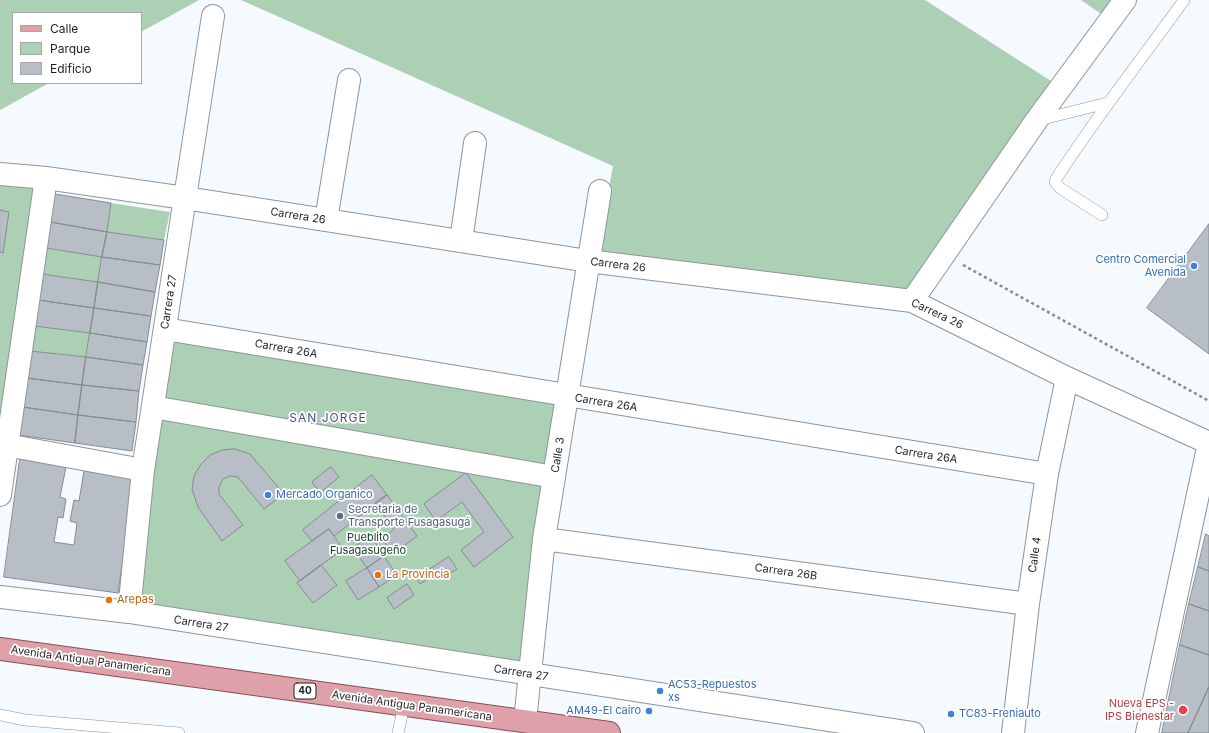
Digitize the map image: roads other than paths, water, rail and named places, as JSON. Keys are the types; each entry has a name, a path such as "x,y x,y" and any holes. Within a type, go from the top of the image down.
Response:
{"main road":[{"name":"Avenida Antigua Panamericana","path":"0,649 525,721 570,730 609,733"}],"street":[{"path":"912,301 1036,121 1125,0"},
{"name":"Carrera 27","path":"129,612 143,470 213,16"},
{"path":"326,220 349,80"},
{"path":"461,241 475,143"},
{"name":"Carrera 26","path":"0,174 46,178 185,198 588,261 912,301 1067,378 1209,443"},
{"path":"0,495 46,178"},
{"name":"Calle 3","path":"525,721 544,539 600,191"},
{"name":"Carrera 26A","path":"165,329 1047,474"},
{"name":"Calle 4","path":"1013,733 1028,604 1047,474 1067,378"},
{"path":"153,407 554,477"},
{"path":"1147,733 1209,443"},
{"path":"6,446 143,470"},
{"name":"Carrera 26B","path":"544,539 1028,604"},
{"name":"Carrera 27","path":"0,597 129,612 913,733"}],"lane":[{"path":"1102,215 1060,188 1055,182 1077,146 1184,0"},
{"path":"1036,121 1107,104"},
{"path":"398,733 404,705"},
{"path":"0,716 111,730 179,733"}],"place":[{"name":"Centro Comercial Avenida","path":"1194,266"},
{"name":"Mercado Organico","path":"268,495"},
{"name":"Secretaria de Transporte Fusagasugá","path":"340,516"},
{"name":"La Provincia","path":"378,575"},
{"name":"Arepas","path":"109,600"},
{"name":"AC53-Repuestos xs","path":"660,691"},
{"name":"Nueva EPS - IPS Bienestar","path":"1183,710"},
{"name":"AM49-El cairo","path":"649,711"},
{"name":"TC83-Freniauto","path":"951,714"}],"district":[{"name":"SAN JORGE","path":"328,418"}],"park label":[{"name":"Pueblito Fusagasugeño","path":"368,544"}]}
